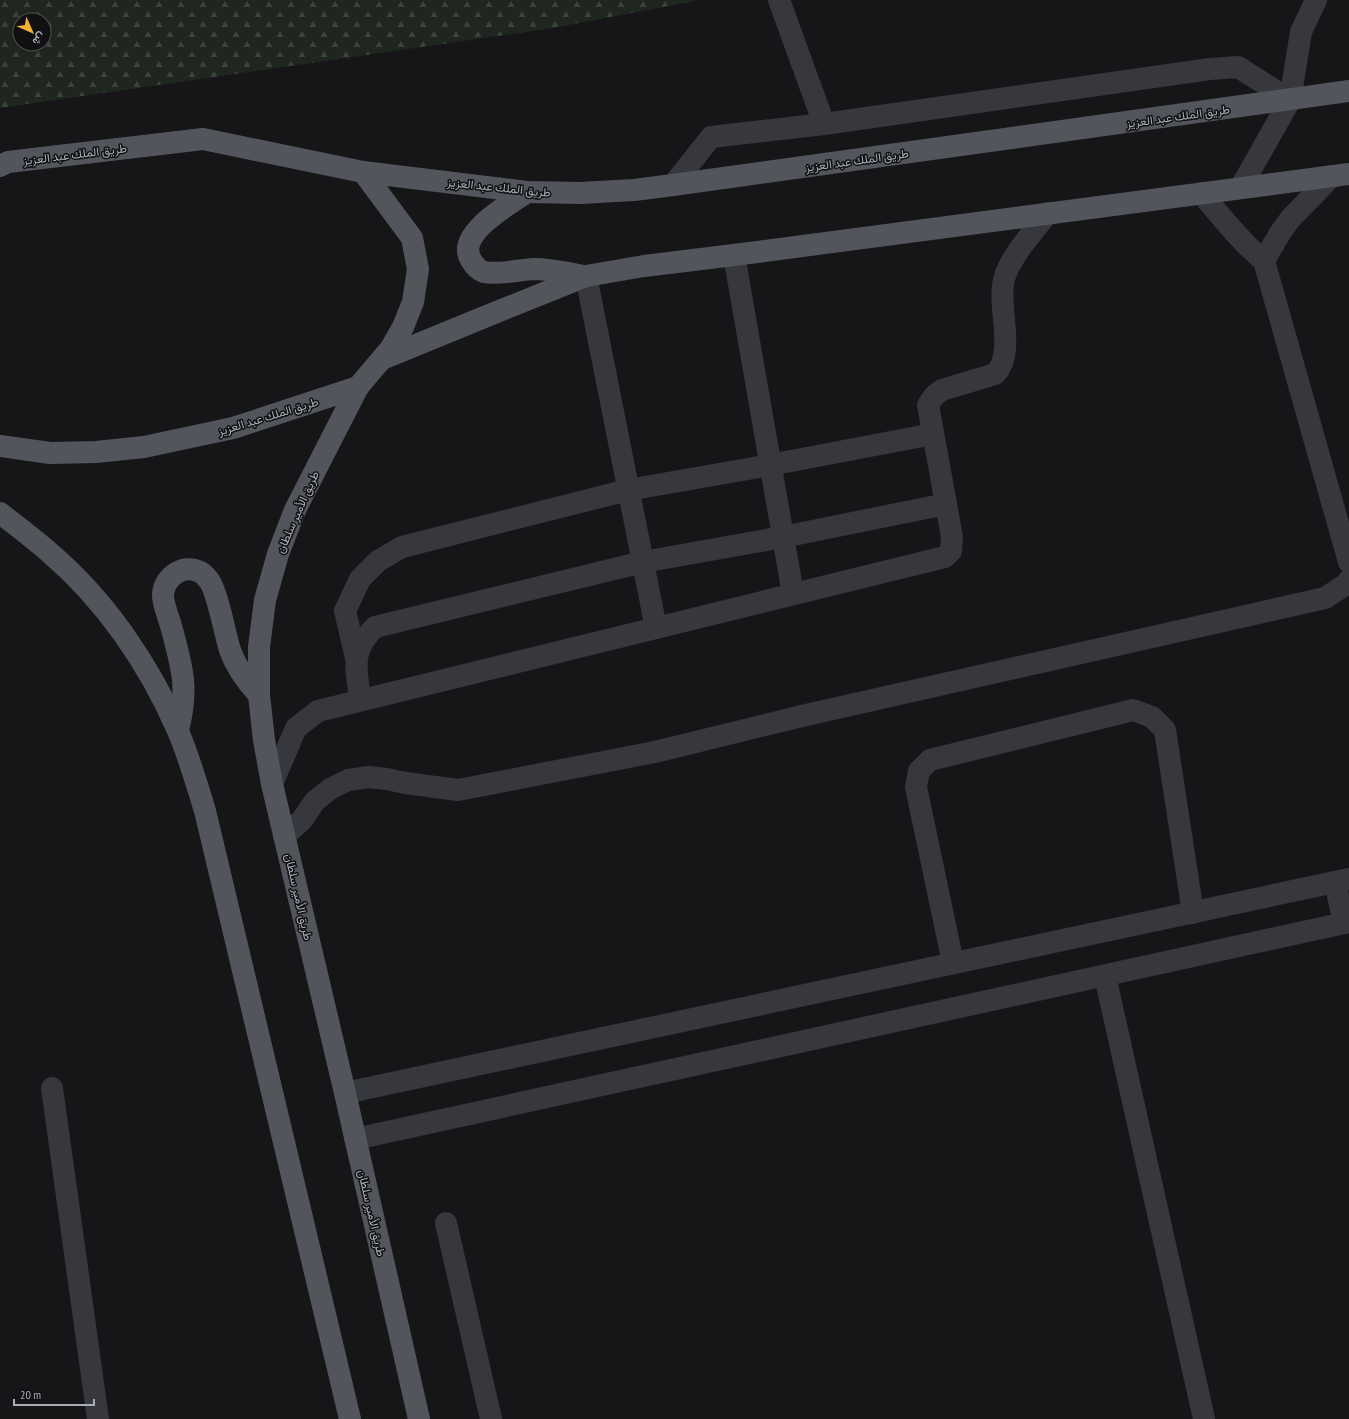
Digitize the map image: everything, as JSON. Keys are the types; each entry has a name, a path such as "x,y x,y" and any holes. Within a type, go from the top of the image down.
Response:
{"main road":[{"name":"طريق الملك عبد العزيز","path":"0,166 8,162 203,139 363,172 527,192 580,193 634,190 673,186 1349,91"},
{"path":"358,387 391,348 403,327 413,302 418,270 412,238 363,172"},
{"path":"382,359 586,276 644,266 1340,175"},
{"path":"527,192 489,219 471,237 468,251 473,263 478,269 484,272 535,269 552,270 586,276"},
{"name":"طريق الملك عبد العزيز","path":"0,446 50,453 96,452 144,447 233,428 358,387"},
{"name":"طريق الأمير سلطان","path":"358,387 295,510 278,554 265,600 259,647 259,695 264,740 272,784 420,1419"},
{"path":"0,513 50,553 89,592 124,635 153,681 178,730 193,770 205,811 350,1419"},
{"path":"178,730 184,701 183,671 162,596 165,583 174,574 187,569 200,572 210,581 236,666 246,681 259,695"}],"street":[{"path":"779,0 824,124"},
{"path":"1241,188 1290,100 1301,32 1316,0"},
{"path":"673,186 711,137 824,124 1210,69 1238,67 1290,100"},
{"path":"1264,261 1280,233 1291,218 1340,175"},
{"path":"1201,193 1227,224 1264,261 1349,562"},
{"path":"272,784 296,728 318,711 945,557 951,551 952,537 928,405 934,396 942,390 995,374 1000,370 1003,363 1005,348 1003,284 1013,259 1048,213"},
{"path":"734,255 793,594"},
{"path":"586,276 656,628"},
{"path":"360,700 356,658 345,611 360,579 378,561 402,547 628,490 933,434"},
{"path":"356,658 364,638 375,628 643,562 783,537 946,504"},
{"path":"284,836 302,820 315,801 330,789 348,780 369,777 458,790 655,752 806,715 1325,598 1348,583 1349,580"},
{"path":"953,963 916,787 919,771 930,760 1133,710 1152,717 1165,730 1193,912"},
{"path":"345,1093 1342,881 1346,923 355,1139"},
{"path":"1105,976 1204,1419"},
{"path":"52,1088 98,1419"},
{"path":"446,1223 491,1419"}],"green space":[{"path":"0,0 700,0 553,28 0,108"}]}
